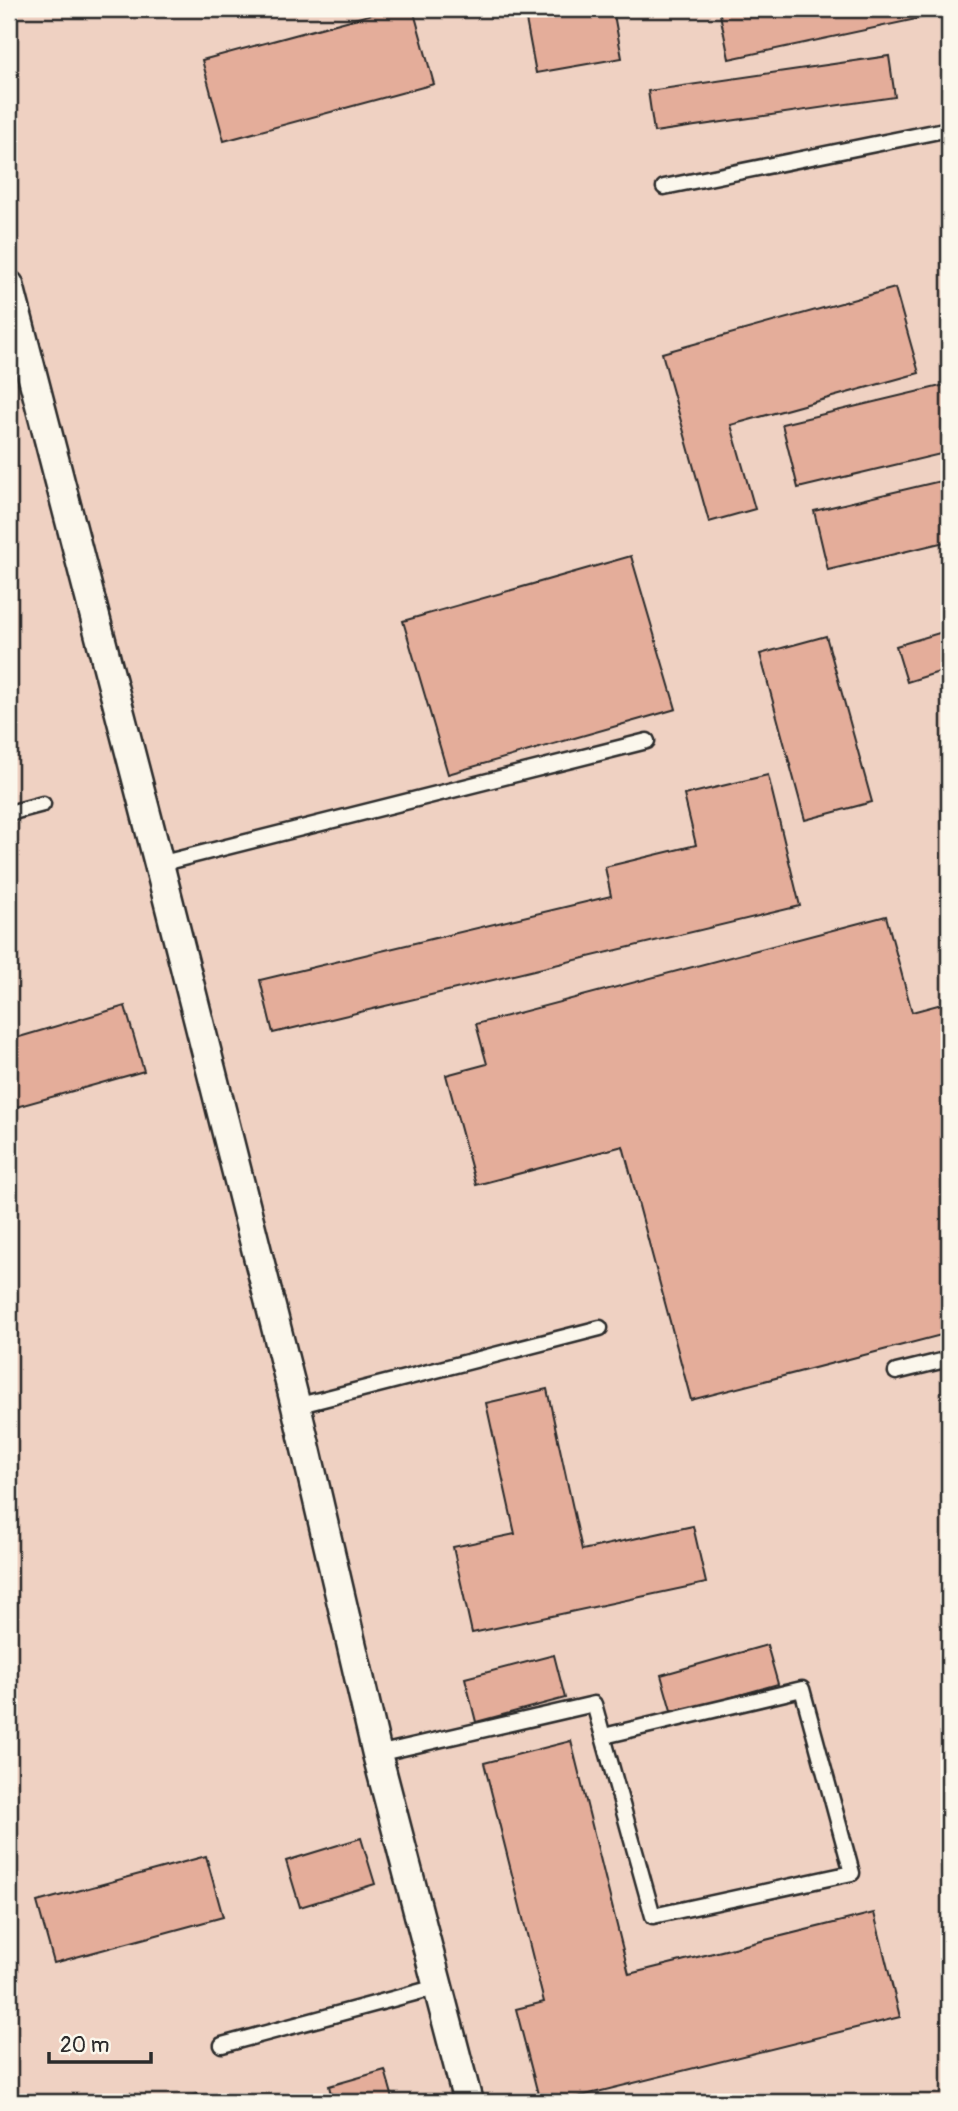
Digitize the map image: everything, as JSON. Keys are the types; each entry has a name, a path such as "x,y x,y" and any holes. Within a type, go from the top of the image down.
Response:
{"street":[{"path":"9,285 296,1406 377,1754 468,2102"}],"lane":[{"path":"664,187 949,129"},
{"path":"159,864 647,741"},
{"path":"9,813 43,804"},
{"path":"296,1406 600,1328"},
{"path":"896,1372 949,1359"},
{"path":"377,1754 594,1704 653,1916 852,1873 802,1689 604,1736"},
{"path":"222,2045 437,1986"}],"shaded area":[{"path":"9,9 949,9 949,2102 9,2102"}],"building":[{"path":"391,9 413,9 434,84 224,141 202,60"},
{"path":"524,9 613,9 622,58 536,73"},
{"path":"719,9 949,9 949,12 729,59"},
{"path":"889,56 895,97 654,132 648,91"},
{"path":"895,288 919,373 731,425 755,509 709,522 662,353"},
{"path":"949,384 949,452 798,488 782,424"},
{"path":"949,479 949,541 828,570 814,511"},
{"path":"631,556 676,709 448,774 403,621"},
{"path":"949,630 949,669 907,682 896,646"},
{"path":"826,636 872,802 805,820 760,654"},
{"path":"768,775 800,906 273,1033 260,980 611,896 605,867 696,845 684,795"},
{"path":"886,916 912,1012 949,1002 949,1333 691,1400 623,1146 476,1185 446,1075 487,1064 476,1024"},
{"path":"125,1006 144,1071 9,1109 9,1040"},
{"path":"547,1389 582,1550 693,1526 706,1583 472,1633 453,1547 515,1534 486,1403"},
{"path":"767,1645 778,1684 672,1714 661,1675"},
{"path":"554,1655 565,1698 476,1722 465,1678"},
{"path":"571,1741 629,1974 874,1913 900,2017 557,2102 540,2102 516,2009 544,2002 484,1763"},
{"path":"361,1838 375,1884 300,1907 286,1861"},
{"path":"206,1856 223,1917 54,1963 37,1902"},
{"path":"385,2070 394,2102 333,2102 329,2086"},
{"path":"130,2093 133,2102 98,2102"},
{"path":"198,2094 201,2102 170,2102"}]}
